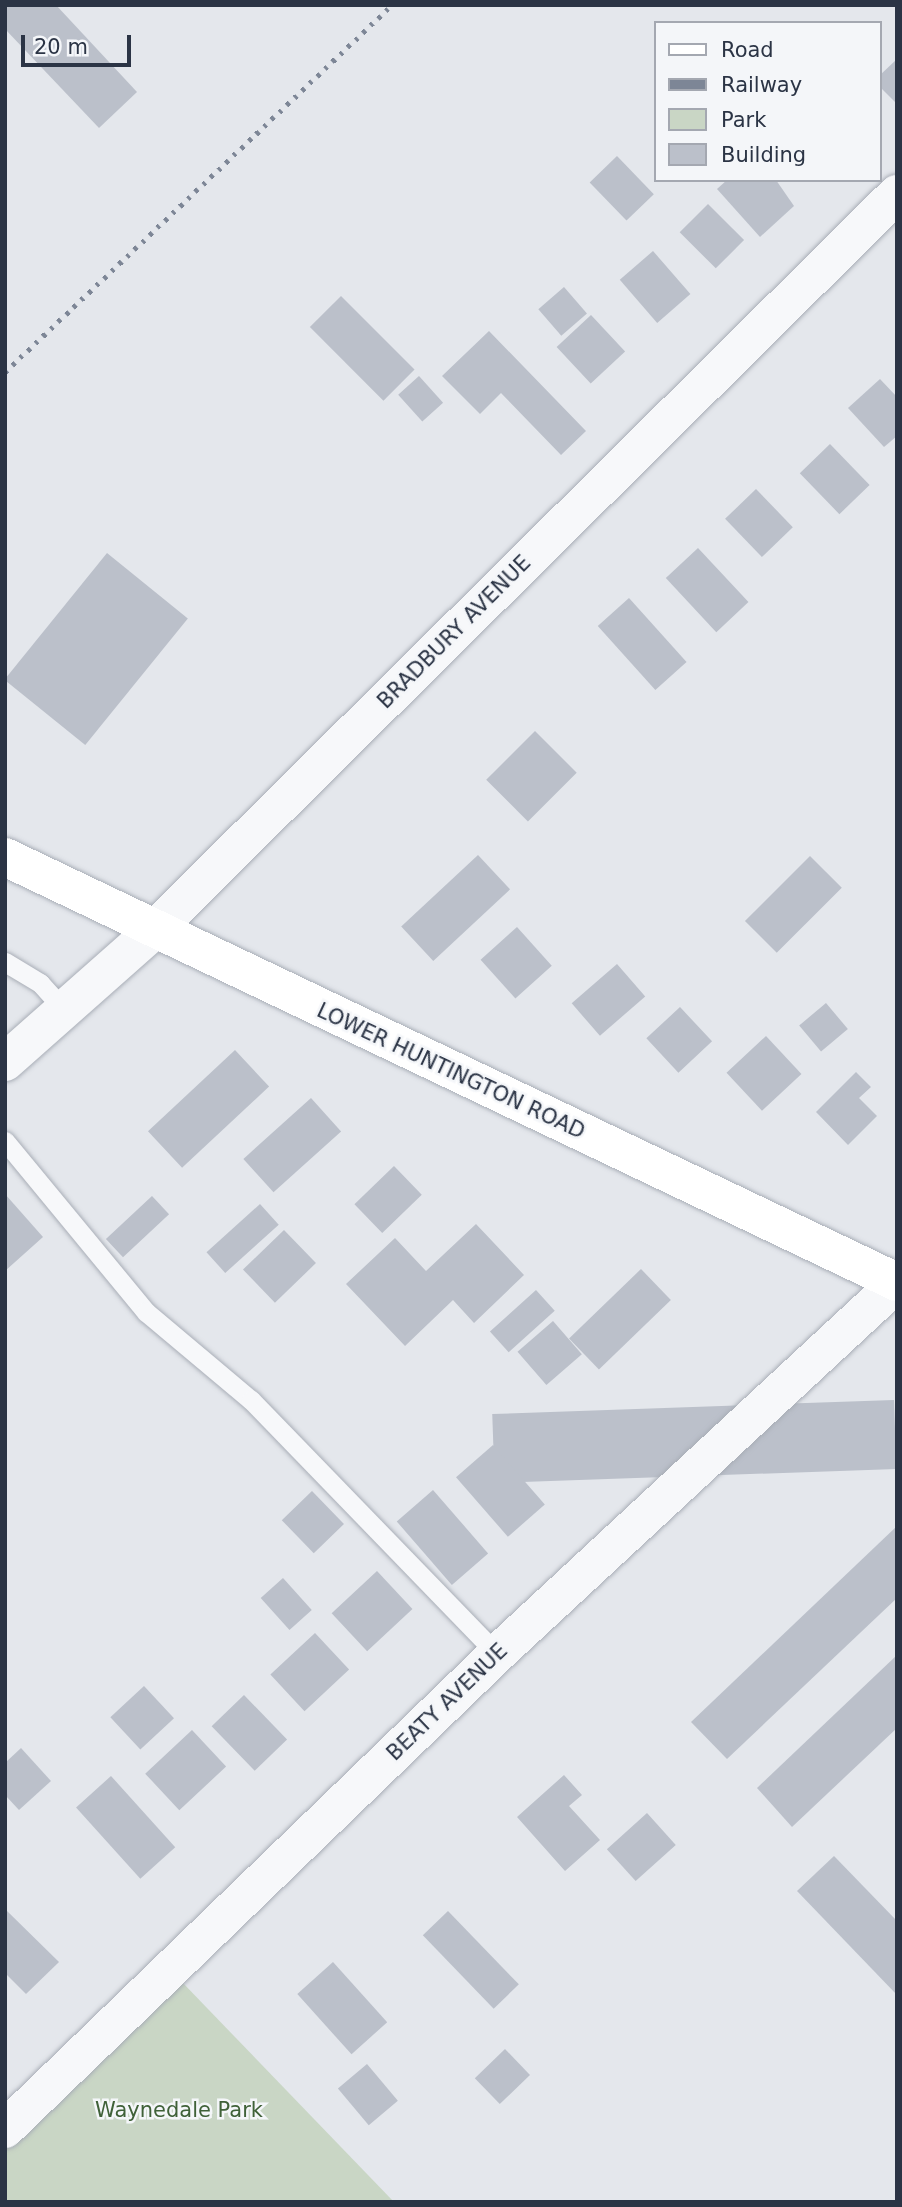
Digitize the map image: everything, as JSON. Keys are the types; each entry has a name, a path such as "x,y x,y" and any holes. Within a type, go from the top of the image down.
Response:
{"main road":[{"name":"LOWER HUNTINGTON ROAD","path":"5,857 897,1283"}],"street":[{"name":"BRADBURY AVENUE","path":"5,1062 154,930 897,194"},
{"name":"BEATY AVENUE","path":"5,2129 497,1654 897,1283"}],"lane":[{"path":"5,962 40,983 64,1010"},
{"path":"5,1141 146,1312 251,1401 497,1654"}],"green space":[{"name":"Waynedale Park","path":"181,1981 394,2202 5,2202 5,2150"}],"building":[{"path":"5,5 56,5 137,92 99,128 5,29"},
{"path":"897,59 897,104 881,88 881,74"},
{"path":"617,156 654,194 626,221 590,182"},
{"path":"725,182 777,182 794,206 760,237 717,189"},
{"path":"708,204 744,240 716,268 680,232"},
{"path":"653,251 690,294 657,323 620,280"},
{"path":"564,287 587,313 561,336 538,309"},
{"path":"341,296 415,370 383,401 310,327"},
{"path":"591,315 625,352 591,384 557,347"},
{"path":"489,331 586,431 561,455 501,393 480,414 442,376"},
{"path":"419,376 443,403 422,421 398,395"},
{"path":"880,379 897,397 897,436 884,447 848,408"},
{"path":"830,444 870,485 839,514 800,473"},
{"path":"756,489 793,527 762,557 725,519"},
{"path":"698,548 748,602 716,632 666,578"},
{"path":"107,553 188,618 85,745 5,679"},
{"path":"629,598 687,662 655,690 598,626"},
{"path":"535,731 577,773 528,822 486,780"},
{"path":"478,855 510,889 433,961 401,927"},
{"path":"810,856 842,888 777,953 745,921"},
{"path":"517,927 552,966 515,998 481,960"},
{"path":"617,964 645,996 600,1036 572,1003"},
{"path":"826,1003 848,1029 821,1052 799,1025"},
{"path":"680,1007 712,1041 678,1073 646,1038"},
{"path":"766,1036 801,1074 762,1111 727,1073"},
{"path":"235,1050 269,1087 182,1168 148,1131"},
{"path":"856,1072 871,1087 859,1098 877,1116 848,1145 816,1112"},
{"path":"311,1098 341,1131 273,1192 243,1159"},
{"path":"394,1166 422,1195 382,1233 354,1204"},
{"path":"5,1194 43,1237 5,1271"},
{"path":"152,1196 169,1214 123,1257 106,1239"},
{"path":"260,1204 279,1225 225,1273 206,1252"},
{"path":"476,1224 524,1275 474,1323 453,1300 405,1346 346,1284 395,1238 426,1271"},
{"path":"284,1230 316,1263 275,1303 243,1270"},
{"path":"641,1269 671,1300 599,1369 569,1338"},
{"path":"536,1290 555,1311 509,1352 490,1331"},
{"path":"553,1321 582,1354 546,1385 518,1352"},
{"path":"894,1400 896,1469 495,1483 492,1414"},
{"path":"493,1445 545,1505 508,1537 456,1477"},
{"path":"433,1490 488,1553 452,1585 397,1521"},
{"path":"312,1491 344,1524 314,1553 282,1520"},
{"path":"897,1526 897,1598 727,1759 691,1722"},
{"path":"377,1571 412,1609 367,1651 332,1613"},
{"path":"283,1578 312,1610 289,1630 261,1598"},
{"path":"315,1633 349,1670 304,1711 270,1675"},
{"path":"897,1655 897,1728 792,1827 757,1788"},
{"path":"144,1686 174,1718 140,1750 110,1717"},
{"path":"244,1695 287,1740 255,1771 212,1726"},
{"path":"192,1730 226,1767 179,1810 145,1774"},
{"path":"21,1748 51,1781 19,1810 5,1795 5,1763"},
{"path":"564,1775 582,1795 569,1806 600,1840 565,1871 517,1817"},
{"path":"111,1776 175,1847 140,1879 76,1807"},
{"path":"647,1813 676,1845 636,1881 607,1849"},
{"path":"834,1856 897,1921 897,1995 797,1891"},
{"path":"5,1909 59,1962 26,1994 5,1973"},
{"path":"448,1911 519,1984 494,2009 423,1935"},
{"path":"333,1962 387,2022 352,2054 297,1994"},
{"path":"505,2049 530,2075 500,2104 475,2078"},
{"path":"367,2064 398,2101 369,2125 338,2088"}],"railway":[{"path":"5,372 392,5"}]}
